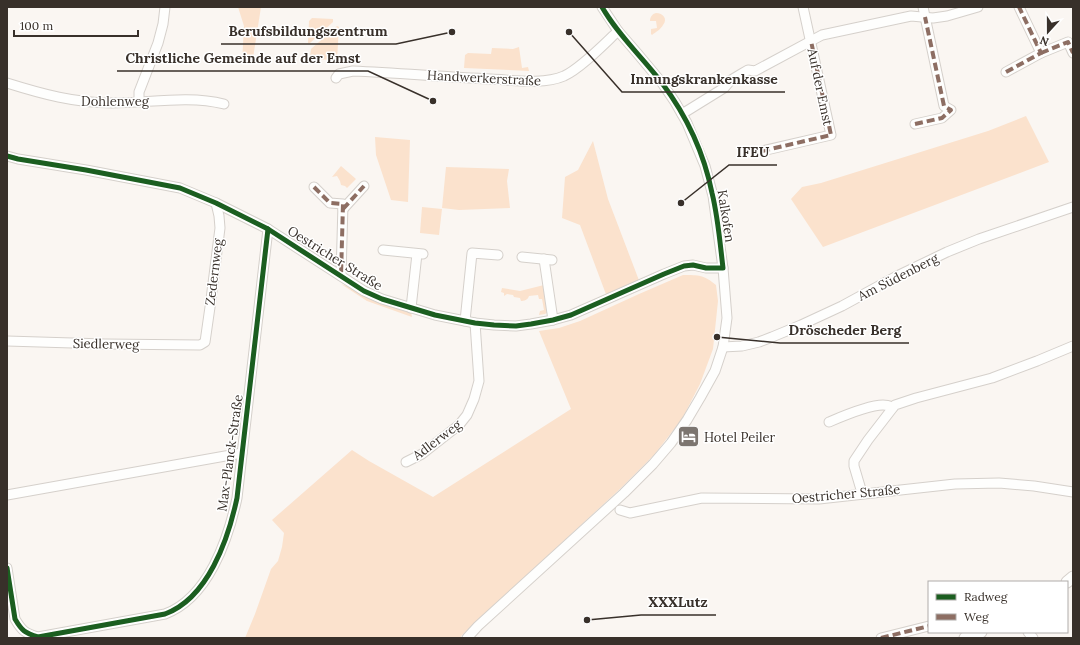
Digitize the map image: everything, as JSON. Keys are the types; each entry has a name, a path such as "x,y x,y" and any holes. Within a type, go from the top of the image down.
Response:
{"street":[{"path":"139,102 139,92 158,43 163,24 165,7"},
{"name":"Kalkofen","path":"602,7 618,31 662,84 682,114 696,144 710,183 722,268"},
{"path":"803,7 811,41"},
{"path":"915,124 942,118 951,110 944,106 923,7"},
{"name":"Auf der Emst","path":"682,114 724,88 731,80 748,70 755,71 822,35 911,16 933,18 946,16 978,7"},
{"path":"1019,7 1042,53"},
{"name":"Handwerkerstraße","path":"336,78 339,74 353,71 550,81 574,71 618,31"},
{"name":"Auf der Emst","path":"762,151 831,135 811,41"},
{"path":"1006,72 1042,53 1068,42 1073,53"},
{"name":"Dohlenweg","path":"7,83 54,97 76,101 113,103 194,100 214,101 224,104"},
{"name":"Oestricher Straße","path":"7,156 180,188 216,203 268,229 364,291 382,299 411,308 443,317 475,323 516,326 553,320 571,315 684,266 693,265 706,268 722,268"},
{"path":"343,209 364,186"},
{"path":"314,187 330,203 343,204 343,209"},
{"name":"Zedernweg","path":"205,342 220,228 216,203"},
{"name":"Am Südenberg","path":"724,347 742,346 772,337 842,306 897,276 947,252 979,239 1073,207"},
{"name":"Oestricher Straße","path":"341,276 343,209"},
{"name":"Max-Planck-Straße","path":"7,568 15,619 19,626 27,633 38,636 154,616 172,611 190,598 205,582 226,537 237,498 268,229"},
{"path":"383,250 420,254 411,308"},
{"path":"465,321 472,253 498,255"},
{"path":"522,257 548,260 553,320"},
{"path":"467,638 478,626 653,464 670,443 700,398 715,370 724,347 727,318 722,268"},
{"name":"Adlerweg","path":"406,462 422,454 459,426 467,415 474,399 479,381 475,323"},
{"name":"Siedlerweg","path":"7,341 200,345 205,342"},
{"path":"862,493 854,466 854,461 893,407 902,402 992,378 1073,346"},
{"path":"829,422 874,406 885,405 893,407"},
{"name":"Max-Planck-Straße","path":"7,495 242,453"},
{"name":"Oestricher Straße","path":"620,510 630,513 702,498 819,499 862,493 955,484 1034,486 1073,492"},
{"path":"881,638 928,626"},
{"path":"965,638 978,633"}],"shaded area":[{"path":"238,7 261,7 253,58 242,63 244,26"},
{"path":"656,13 663,15 665,21 661,28 652,35 651,29 657,28 656,21 650,20 652,15"},
{"path":"312,18 333,19 333,22 310,43 308,43 309,21"},
{"path":"337,26 339,27 337,60 312,59 310,57 311,49"},
{"path":"519,47 522,68 528,67 529,71 464,68 465,55 468,53 491,54 492,48 513,49"},
{"path":"1026,116 1049,162 823,247 791,199 802,187 821,183 988,131"},
{"path":"375,137 410,140 408,202 391,200 376,155"},
{"path":"593,141 608,199 640,283 607,297 580,225 562,218 565,177 578,170"},
{"path":"341,166 356,179 347,188 341,185 337,176 332,177"},
{"path":"446,167 509,169 507,181 510,208 459,210 442,208"},
{"path":"422,207 442,209 439,235 420,233"},
{"path":"683,275 701,276 708,279 716,285 718,301 713,349 700,384 682,419 654,455 622,487 460,638 245,638 271,569 278,561 282,547 284,533 272,520 352,450 433,497 571,409 539,331 559,328 580,321"},
{"path":"341,284 386,304 411,312 412,317 367,301"},
{"path":"544,285 548,312 539,315 540,311 544,310 542,299 539,299 538,295 529,296 527,299 521,301 520,298 514,297 513,295 507,294 504,296 504,293 501,292 502,288 520,291"}],"marked path":[{"path":"1006,72 1041,53 1019,7"},
{"path":"915,124 942,118 951,110 944,106 925,17"},
{"path":"762,151 831,135 811,41"},
{"path":"1041,53 1068,42 1073,53"},
{"path":"343,209 364,186"},
{"path":"314,187 330,203 343,204 341,276"},
{"path":"881,638 928,626"}],"cycle path":[{"path":"7,156 180,188 216,203 268,229 364,291 382,299 435,315 475,323 516,326 553,320 571,315 684,266 693,265 706,268 723,268 719,230 709,178 693,135 671,95 608,17 602,7"},
{"path":"7,568 15,619 24,631 38,637 165,614 180,606 193,595 204,581 214,566 222,549 237,498 268,229"}],"place":[{"name":"Berufsbildungszentrum","path":"452,32"},
{"name":"Innungskrankenkasse","path":"569,32"},
{"name":"Christliche Gemeinde auf der Emst","path":"433,101"},
{"name":"IFEU","path":"681,203"},
{"name":"Dröscheder Berg","path":"717,337"},
{"name":"Hotel Peiler","path":"689,437"},
{"name":"XXXLutz","path":"587,620"}]}
